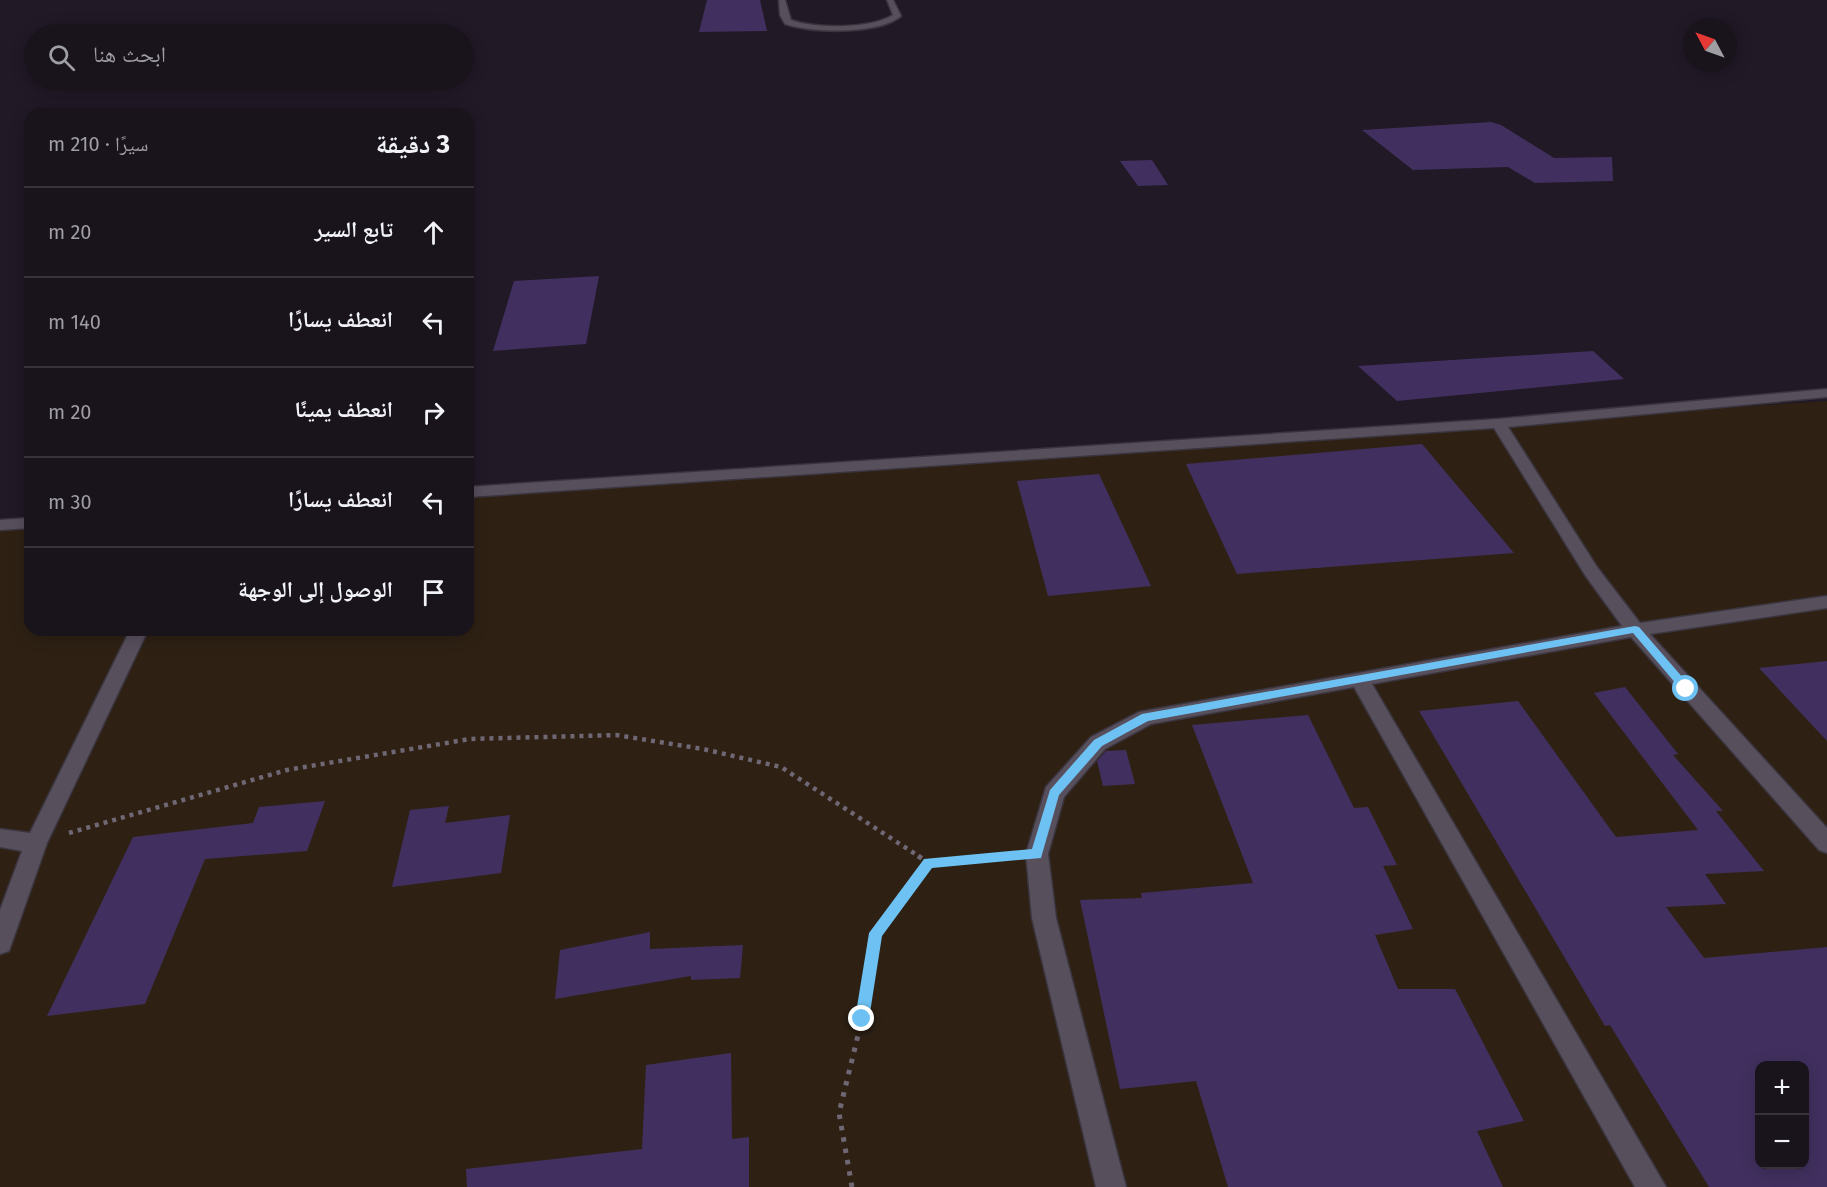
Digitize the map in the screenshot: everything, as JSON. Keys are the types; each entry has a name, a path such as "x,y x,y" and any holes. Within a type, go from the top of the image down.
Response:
{"lane":[{"path":"782,0 783,15 788,21 801,26 850,27 882,24 893,20 897,16 890,0"},
{"path":"474,492 1498,423 1827,393"},
{"path":"1498,423 1584,561 1635,630 1827,843"},
{"path":"0,525 24,523"},
{"path":"1111,1187 1044,918 1037,854 1054,793 1098,743 1146,717 1635,630 1827,602"},
{"path":"0,943 36,843 136,636"},
{"path":"1359,679 1651,1187"},
{"path":"0,838 36,843"}],"path":[{"path":"36,843 287,770 470,739 616,735 704,749 781,767 929,863 1037,854"},
{"path":"852,1187 839,1113 862,1019 875,933 929,863"}],"shaded area":[{"path":"1827,401 1827,1187 0,1187 0,524 24,522 24,636 474,636 474,492"}],"building":[{"path":"707,0 760,0 767,31 699,32"},
{"path":"1491,122 1501,125 1554,158 1612,157 1613,181 1535,183 1508,167 1413,170 1362,130"},
{"path":"1152,160 1168,185 1138,186 1120,161"},
{"path":"599,276 586,344 493,351 514,281"},
{"path":"1593,351 1624,379 1397,401 1358,366"},
{"path":"1422,444 1514,553 1237,574 1186,464"},
{"path":"1099,474 1151,586 1048,596 1017,481"},
{"path":"1827,661 1827,741 1759,668"},
{"path":"1625,687 1678,754 1673,755 1723,811 1716,811 1764,871 1705,874 1726,904 1666,907 1704,958 1827,947 1827,1187 1709,1187 1610,1025 1605,1026 1419,711 1518,701 1616,837 1698,830 1594,693"},
{"path":"1308,715 1354,808 1368,807 1397,865 1383,866 1413,929 1375,935 1398,989 1455,989 1524,1121 1477,1131 1503,1187 1228,1187 1196,1081 1120,1089 1080,900 1142,898 1141,893 1253,883 1192,725"},
{"path":"1126,750 1135,784 1103,786 1097,761 1106,751"},
{"path":"325,801 307,851 205,859 145,1004 47,1016 133,837 253,823 259,807"},
{"path":"449,806 445,823 510,815 501,873 392,887 410,810"},
{"path":"650,932 650,949 743,945 740,978 691,980 691,976 555,999 560,950"},
{"path":"731,1053 732,1139 749,1137 749,1187 467,1187 466,1169 642,1149 646,1065"}],"route":[{"path":"862,1019 875,933 929,863 1037,854 1054,793 1098,743 1146,717 1635,630 1686,689"}]}
